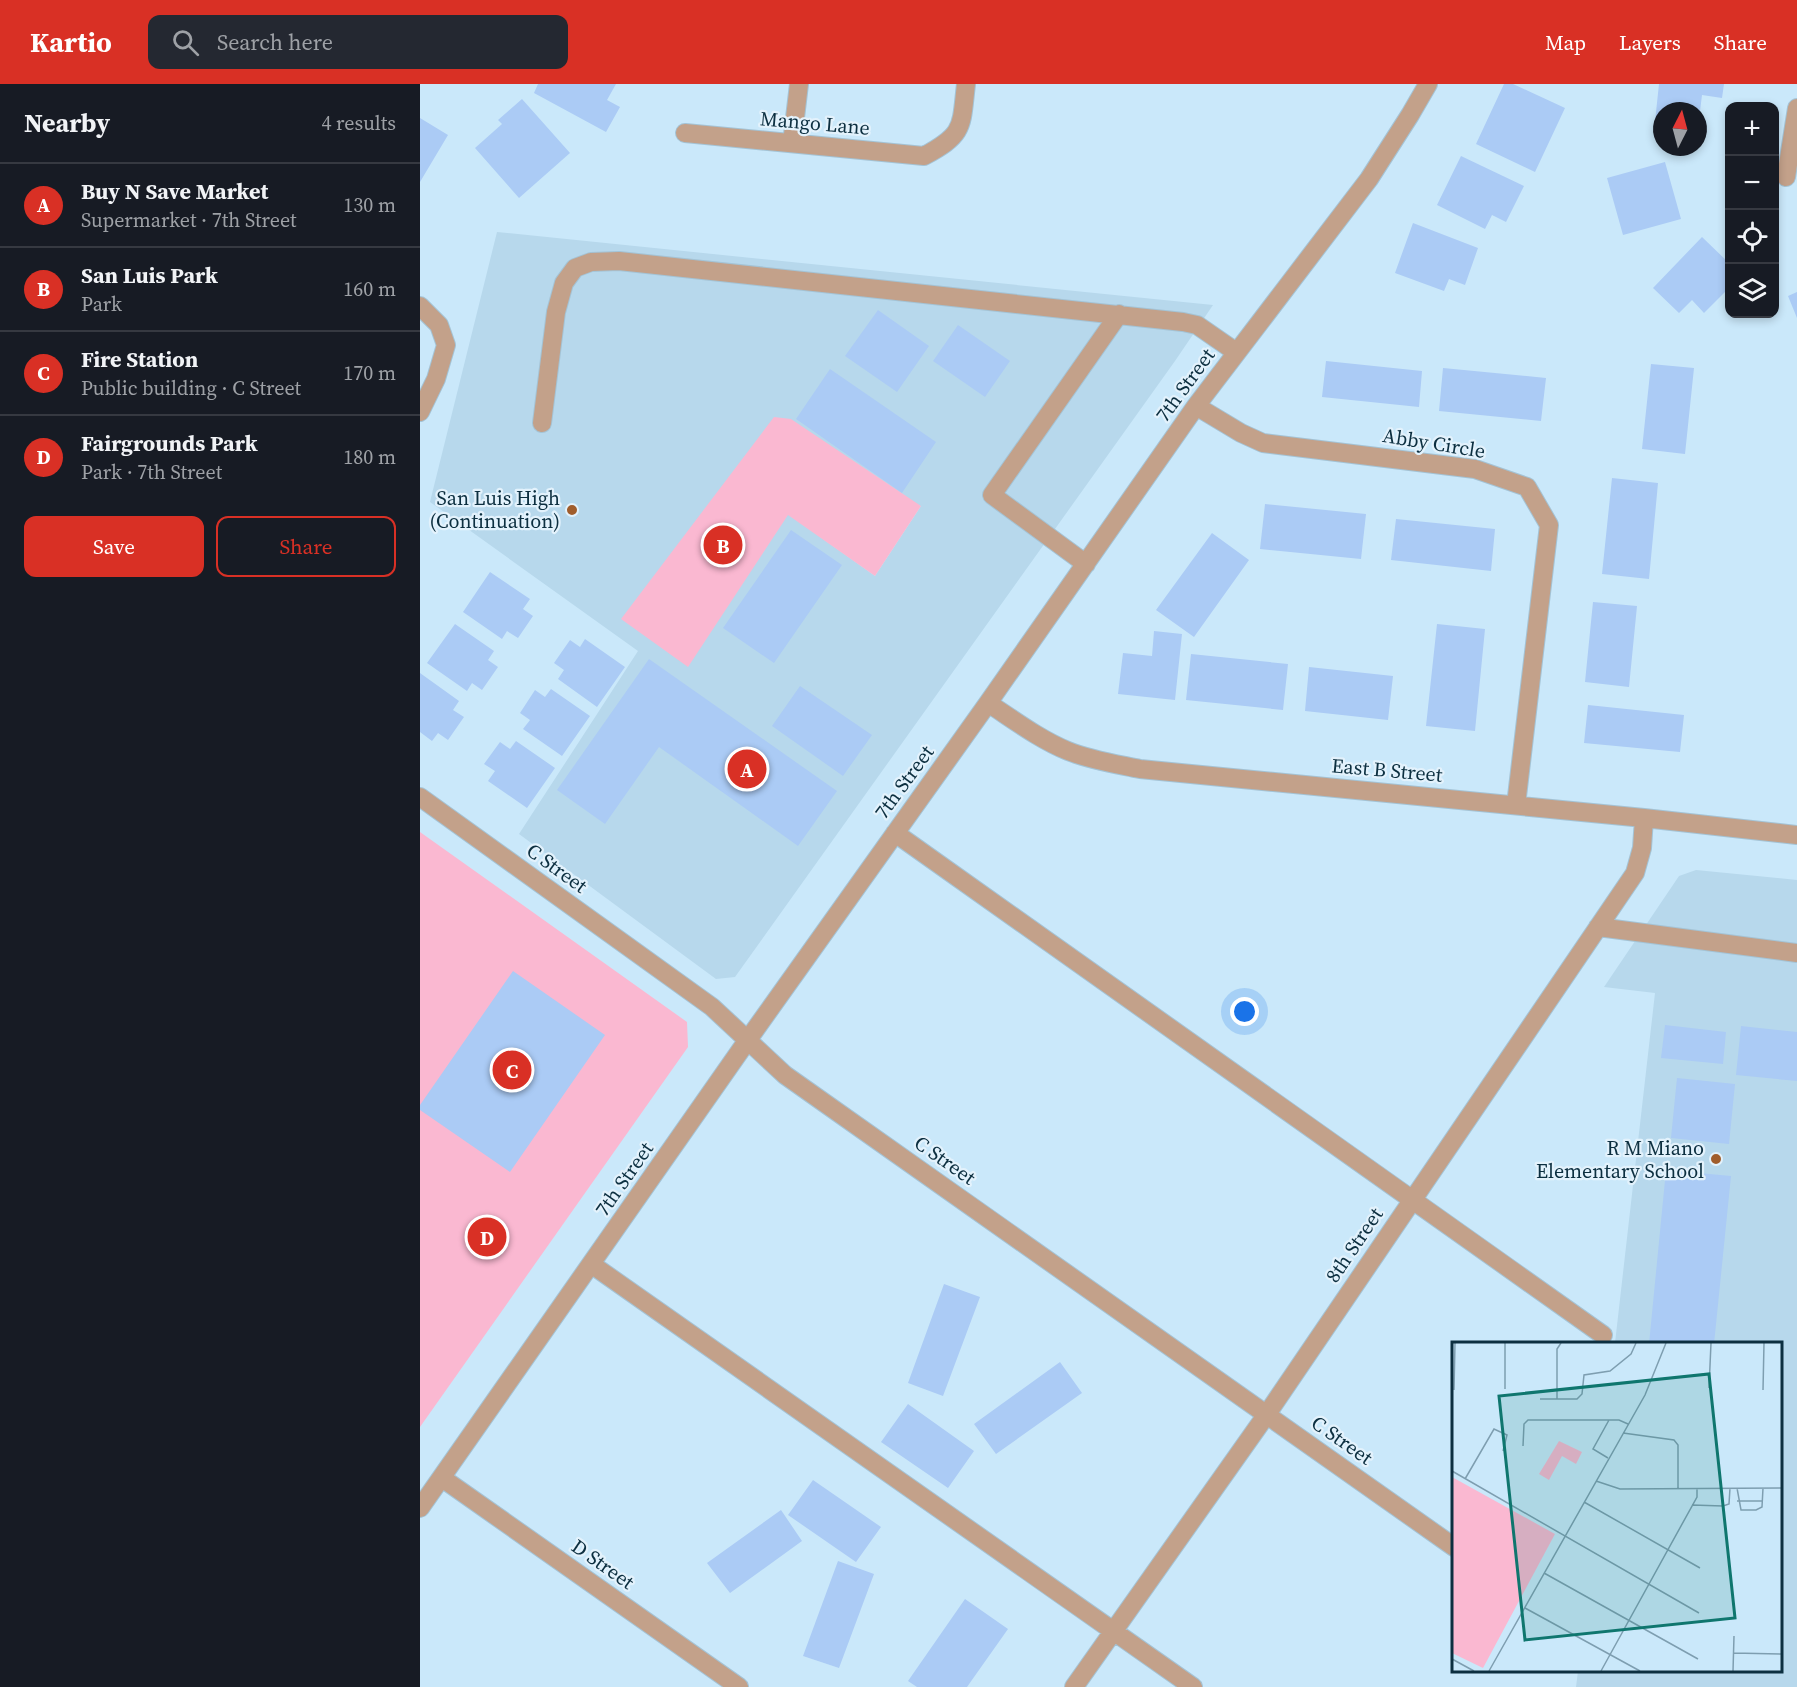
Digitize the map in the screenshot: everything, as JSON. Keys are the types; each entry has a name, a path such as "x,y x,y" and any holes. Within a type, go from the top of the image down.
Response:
{"street":[{"path":"792,143 799,84"},
{"name":"Mango Lane","path":"685,133 924,156 939,148 954,135 962,124 966,84"},
{"name":"7th Street","path":"420,1508 1196,406 1369,179 1428,84"},
{"path":"1786,177 1797,108"},
{"path":"542,423 556,312 564,283 575,268 591,262 620,261 1183,321 1197,325 1236,352"},
{"path":"420,306 439,325 446,345 436,379 420,412"},
{"path":"1086,564 992,495 1119,314"},
{"name":"Abby Circle","path":"1196,406 1241,433 1263,443 1475,469 1527,487 1549,525 1516,805"},
{"name":"East B Street","path":"988,703 1033,733 1068,751 1099,761 1140,769 1797,835"},
{"name":"C Street","path":"420,797 712,1007 785,1075 1452,1546"},
{"name":"8th Street","path":"1074,1687 1266,1414 1635,873 1642,848 1644,818"},
{"path":"895,833 1603,1335"},
{"path":"1599,927 1797,953"},
{"path":"591,1264 1192,1687"},
{"name":"D Street","path":"442,1478 739,1687"}],"shaded area":[{"name":"San Luis High (Continuation)","path":"497,232 1213,305 735,977 716,979 519,834 638,651 430,502","holes":["921,506 875,576 788,514"]},
{"path":"774,417 791,419 921,506 875,576 788,515 688,667 621,619"},
{"path":"420,832 687,1022 688,1047 420,1427"},
{"name":"R M Miano Elementary School","path":"1696,870 1797,880 1797,1687 1576,1687 1578,1672 1782,1672 1782,1342 1615,1342 1655,993 1604,987 1679,876"}],"building":[{"path":"538,84 616,84 607,100 620,107 606,132 534,93"},
{"path":"1504,84 1513,84 1565,108 1535,172 1476,144"},
{"path":"1659,84 1724,84 1722,98 1702,95 1701,102 1657,102"},
{"path":"522,99 570,153 519,198 475,148 502,124 498,120"},
{"path":"420,118 448,135 420,182"},
{"path":"1461,156 1524,186 1506,222 1492,215 1485,229 1437,205"},
{"path":"1665,162 1681,219 1623,235 1607,178"},
{"path":"1413,223 1478,248 1465,285 1449,279 1444,291 1395,273"},
{"path":"1702,237 1725,259 1725,292 1704,313 1692,300 1679,313 1653,288"},
{"path":"1797,292 1797,318 1788,296"},
{"path":"878,310 929,346 897,392 845,356"},
{"path":"958,325 1010,361 985,397 933,361"},
{"path":"1326,361 1422,371 1419,407 1322,397"},
{"path":"1651,364 1694,368 1685,454 1642,449"},
{"path":"1443,368 1546,378 1541,421 1439,411"},
{"path":"830,369 936,442 902,493 796,419"},
{"path":"1612,478 1658,483 1649,579 1602,574"},
{"path":"1265,504 1366,514 1361,559 1260,549"},
{"path":"1396,519 1495,529 1491,571 1391,560"},
{"path":"791,530 842,565 774,663 723,628"},
{"path":"1212,533 1249,560 1194,637 1156,610"},
{"path":"490,572 530,599 523,609 533,616 518,638 507,631 502,639 463,612"},
{"path":"1593,602 1637,606 1629,687 1585,682"},
{"path":"455,624 494,651 488,660 498,667 482,690 472,683 467,691 427,663"},
{"path":"1437,624 1485,629 1475,731 1426,726"},
{"path":"1154,631 1182,634 1175,700 1118,694 1123,653 1152,656"},
{"path":"585,639 625,667 597,707 558,679 564,670 554,663 570,640 580,647"},
{"path":"1191,654 1288,664 1283,710 1186,700"},
{"path":"649,659 837,791 798,846 659,747 605,824 557,790"},
{"path":"1309,667 1393,676 1388,720 1305,711"},
{"path":"420,673 459,701 453,710 464,717 448,740 438,733 432,741 420,732"},
{"path":"800,686 872,735 843,776 772,726"},
{"path":"551,689 590,716 562,756 523,729 530,720 520,713 535,690 545,697"},
{"path":"1588,705 1684,715 1680,752 1584,743"},
{"path":"516,741 555,768 527,808 488,781 495,771 484,764 500,742 510,749"},
{"path":"513,971 605,1035 510,1172 420,1110 420,1105"},
{"path":"1665,1025 1726,1032 1723,1064 1661,1058"},
{"path":"1741,1026 1797,1032 1797,1081 1736,1075"},
{"path":"1677,1078 1735,1084 1729,1144 1671,1138"},
{"path":"1666,1170 1731,1176 1714,1342 1649,1342"},
{"path":"944,1284 980,1297 943,1396 908,1383"},
{"path":"1060,1362 1082,1393 996,1454 974,1424"},
{"path":"908,1404 974,1451 948,1488 881,1442"},
{"path":"813,1480 881,1527 856,1562 788,1515"},
{"path":"781,1510 802,1541 730,1593 707,1563"},
{"path":"838,1561 874,1574 839,1668 803,1656"},
{"path":"965,1599 1008,1629 967,1687 917,1687 908,1681"}],"place":[{"name":"San Luis High (Continuation)","path":"572,510"},
{"name":"San Luis Park","path":"723,545"},
{"name":"Buy N Save Market","path":"747,769"},
{"name":"Fire Station","path":"512,1070"},
{"name":"R M Miano Elementary School","path":"1716,1159"},
{"name":"Fairgrounds Park","path":"487,1237"}]}
